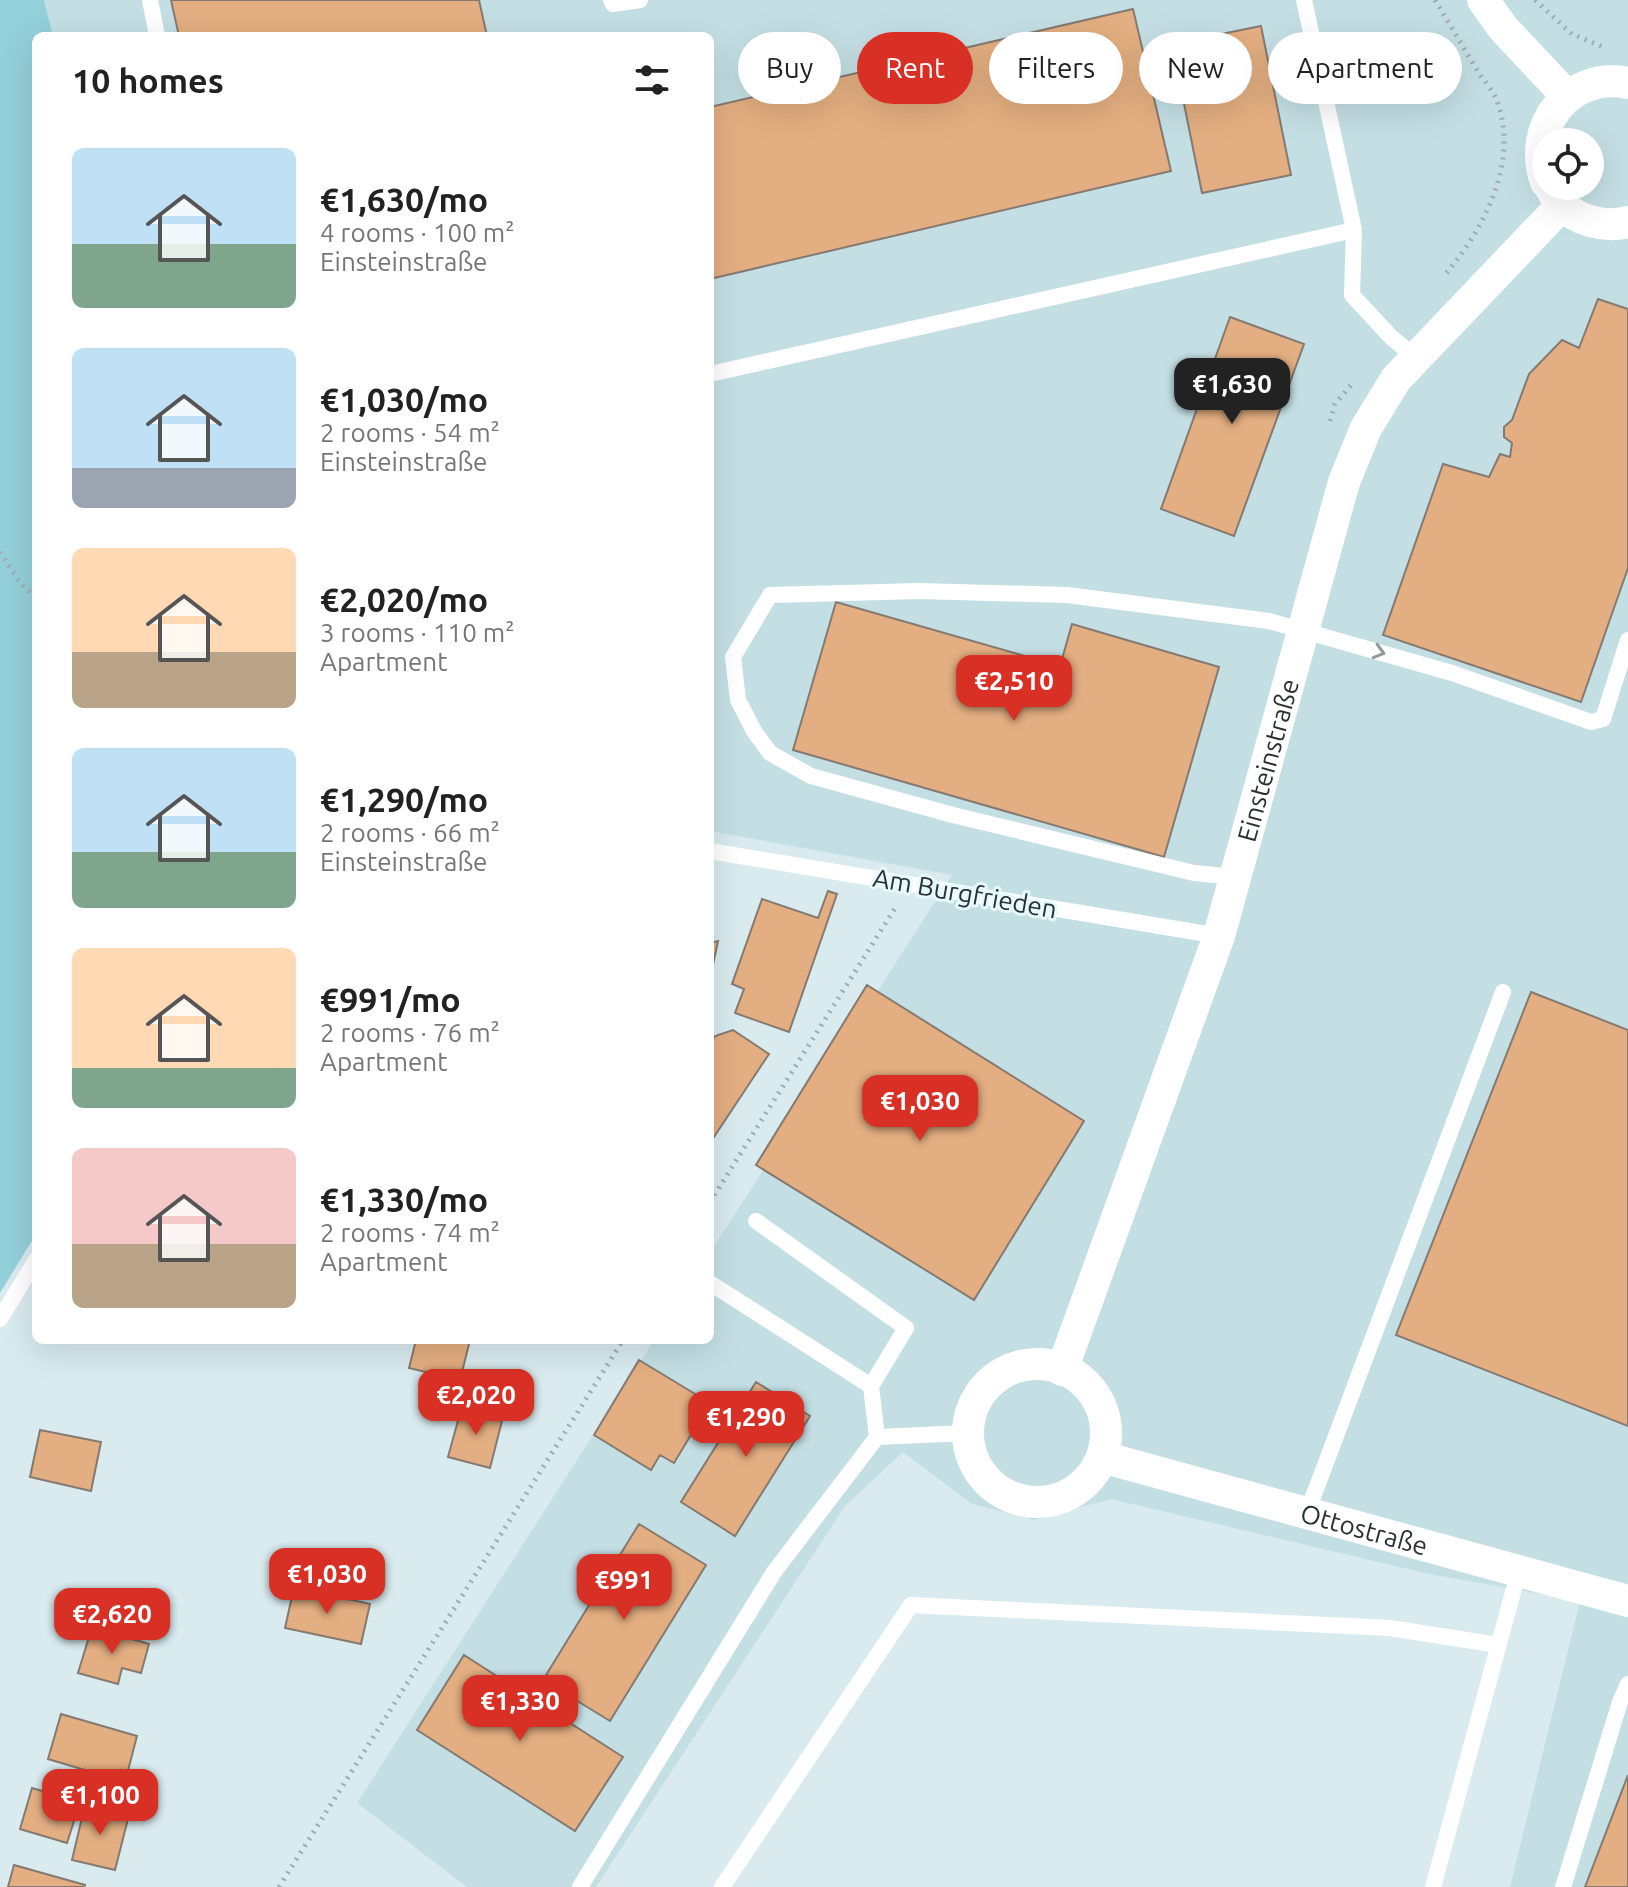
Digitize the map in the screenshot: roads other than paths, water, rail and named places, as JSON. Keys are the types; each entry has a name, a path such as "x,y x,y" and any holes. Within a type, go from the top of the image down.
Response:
{"street":[{"path":"1483,0 1503,28 1567,96"},
{"path":"1546,128 1548,119 1567,96 1595,82 1613,80 1628,83"},
{"name":"Einsteinstraße","path":"1062,1370 1219,936 1344,482 1366,428 1396,379 1545,200"},
{"path":"1563,200 1589,221 1617,225 1628,222"},
{"path":"1031,1365 1054,1366 1062,1370 1075,1376 1092,1391 1102,1411 1106,1434 1102,1457 1092,1475 1075,1491 1055,1500 1032,1503 1009,1497 990,1485 976,1467 969,1445 968,1422 976,1401 990,1383 1009,1370 1031,1365"},
{"name":"Ottostraße","path":"1102,1457 1628,1601"}],"lane":[{"path":"150,0 156,32"},
{"path":"611,0 613,4 640,0"},
{"path":"1304,0 1354,230 1352,295 1391,337 1416,358"},
{"path":"714,373 1354,230"},
{"path":"1236,877 1194,873 953,815 811,776 770,753 754,731 738,700 733,657 770,595 919,591 1067,595 1269,621 1452,673 1591,722 1603,719 1628,640"},
{"name":"Am Burgfrieden","path":"714,852 1219,936"},
{"path":"1307,1513 1503,992"},
{"path":"580,1887 774,1572 877,1437 871,1386 906,1328 756,1221"},
{"path":"0,1319 32,1267"},
{"path":"714,1286 871,1386"},
{"path":"877,1437 968,1433"},
{"path":"1433,1887 1519,1570"},
{"path":"722,1887 911,1605 1390,1628 1498,1645"},
{"path":"1563,1887 1628,1684"}]}
